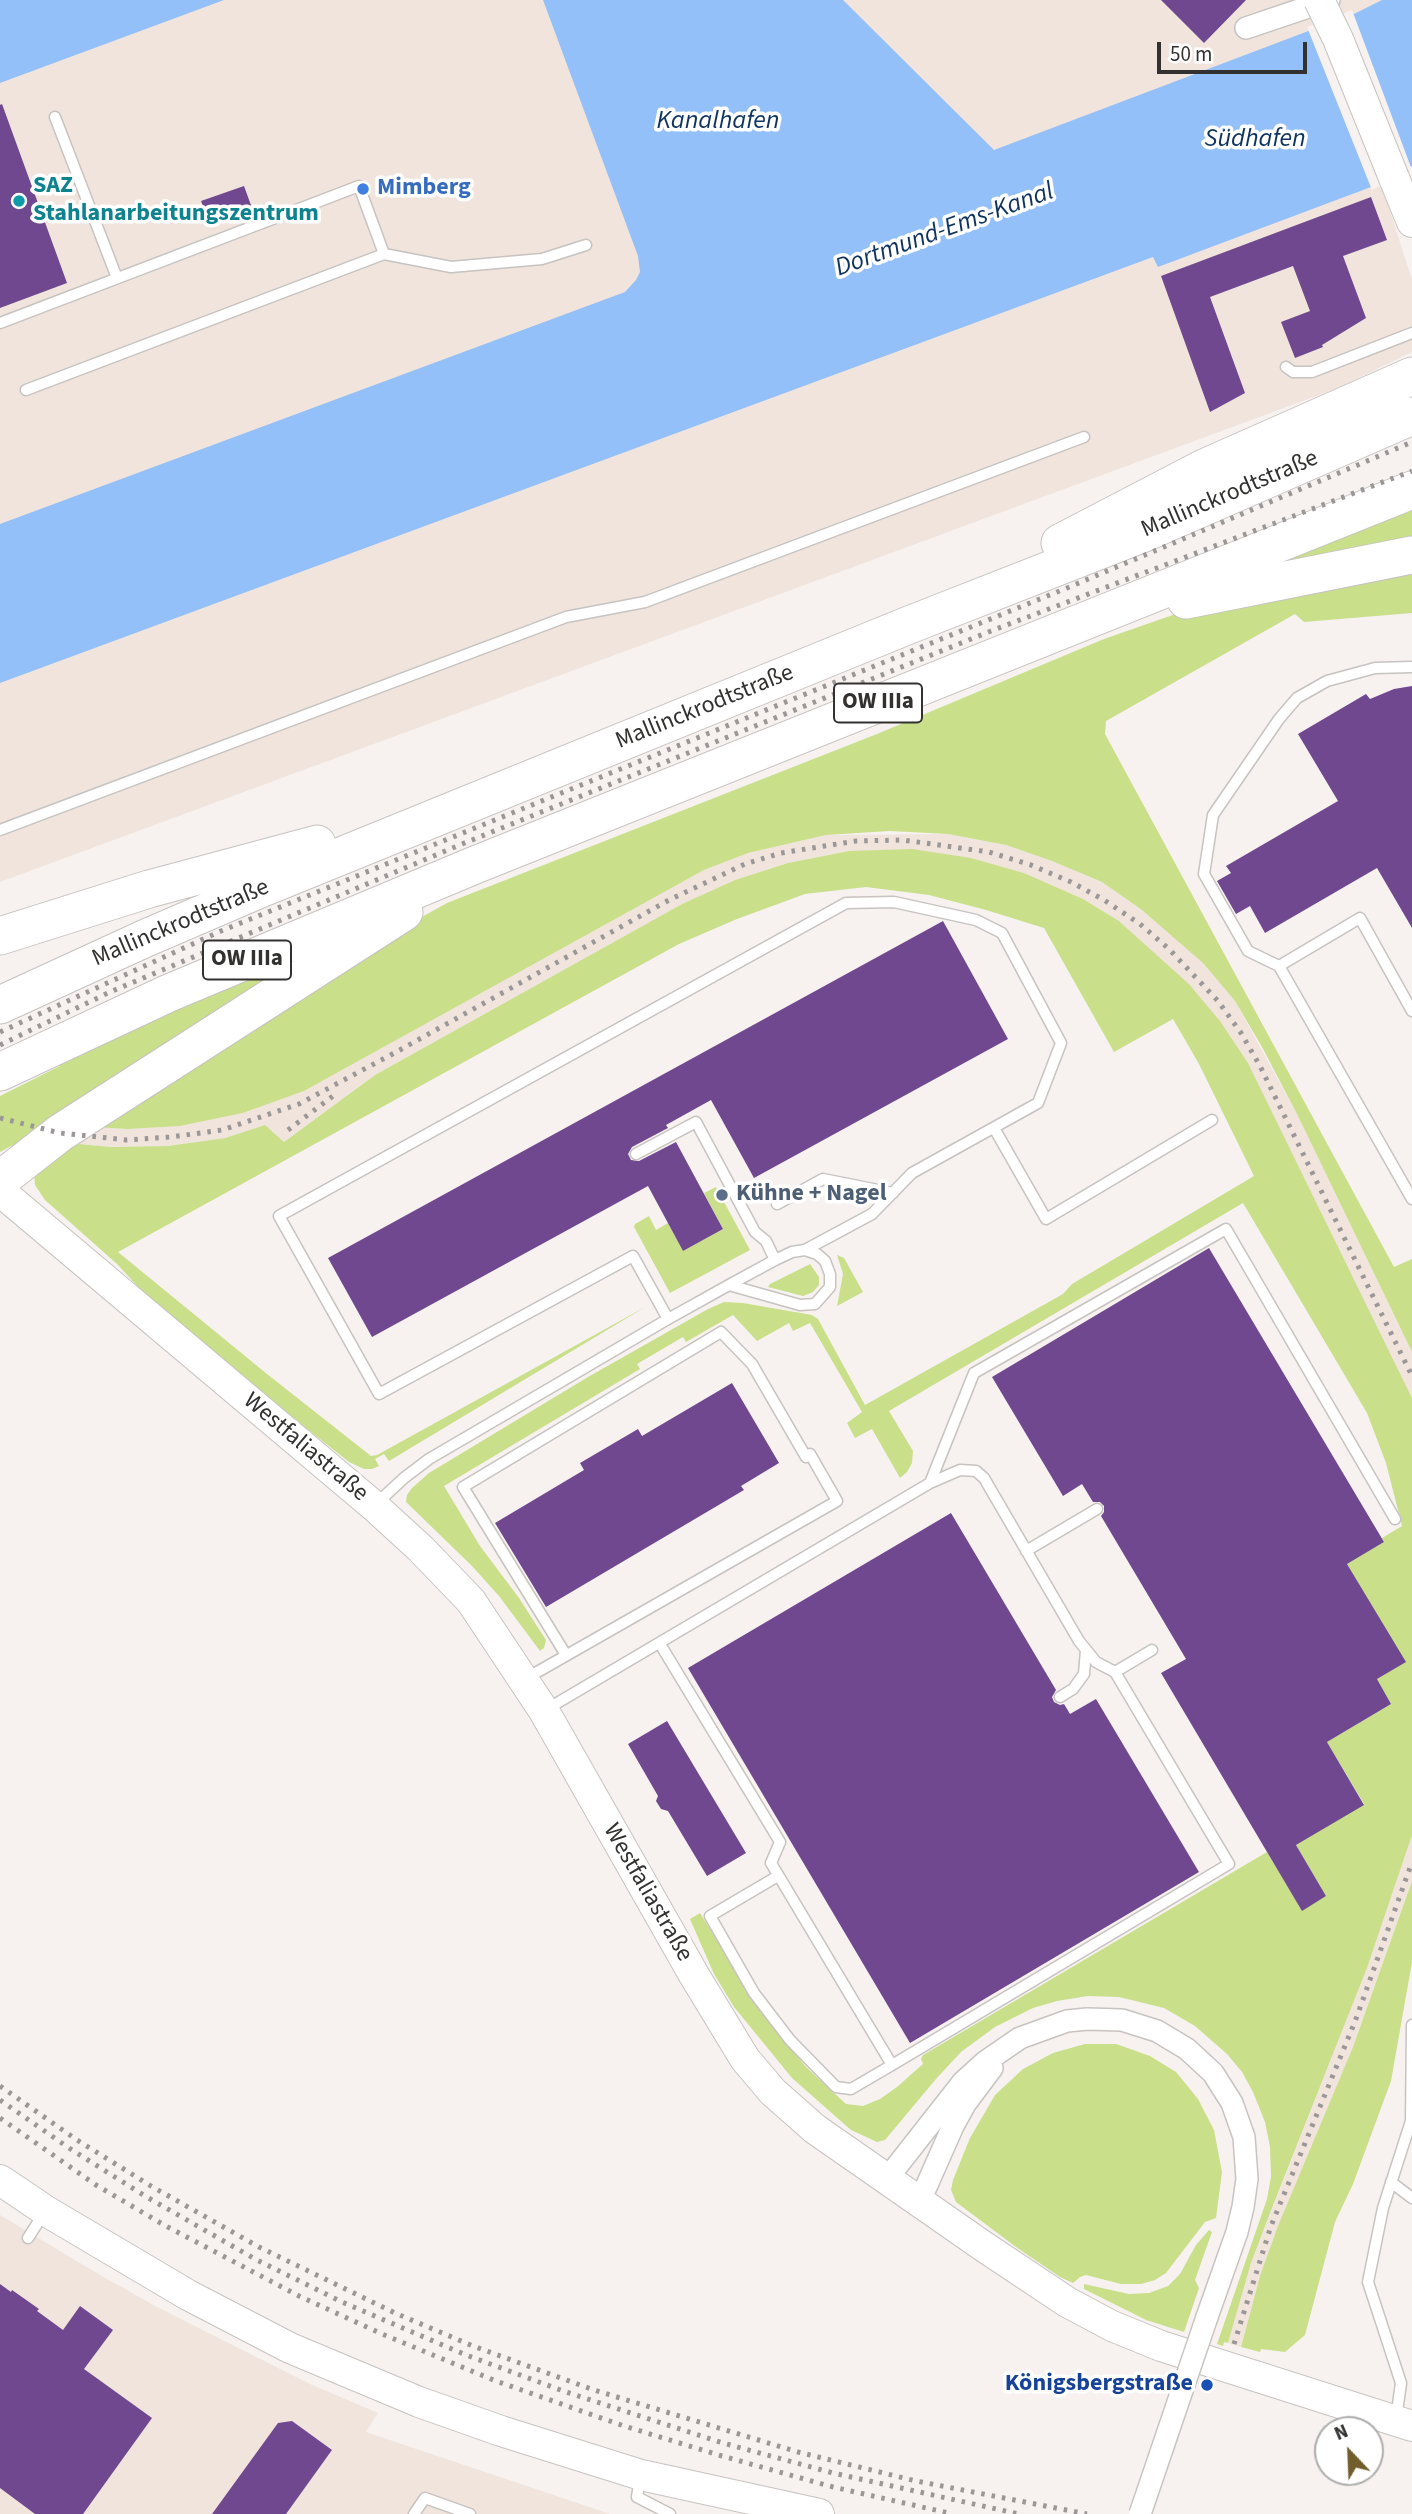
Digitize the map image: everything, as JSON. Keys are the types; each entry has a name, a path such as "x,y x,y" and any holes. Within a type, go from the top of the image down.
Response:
{"highway":[{"path":"909,625 1013,566 1204,468 1412,376"},
{"name":"Mallinckrodtstraße","path":"0,1005 158,933 909,625 1149,531 1412,416"},
{"path":"1115,608 1325,527 1412,490"},
{"path":"1115,608 1192,599 1412,555"},
{"name":"OW IIIa","path":"11,1067 169,993 475,865 1115,608"},
{"path":"0,936 149,889 457,809"},
{"path":"0,1180 60,1133 301,980 475,865"}],"street":[{"path":"1320,0 1412,222"},
{"path":"1246,28 1329,0"},
{"name":"Westfaliastraße","path":"0,1191 374,1506 421,1549 471,1601 525,1679 694,1975 746,2059 773,2092 815,2129 919,2203 1067,2302 1112,2326 1161,2346 1404,2424"},
{"path":"886,2180 963,2081 1011,2044 1035,2031 1067,2021 1122,2020 1157,2031 1180,2043 1200,2059 1223,2087 1239,2119 1244,2137 1247,2179 1237,2232 1140,2514"},
{"path":"919,2203 965,2104 1011,2044"},
{"path":"0,2180 46,2211 188,2295 290,2348 419,2402 500,2431 641,2475 819,2514"}],"lane":[{"path":"55,117 117,278"},
{"path":"0,323 359,186 384,254"},
{"path":"26,390 384,254 452,267 542,259 586,245"},
{"path":"1286,367 1293,372 1312,372 1412,333"},
{"path":"0,830 566,617 645,602 1084,437"},
{"path":"1412,667 1375,668 1327,681 1297,698 1213,815 1204,874 1248,951 1279,966 1412,1199"},
{"path":"374,1506 429,1459 729,1285 792,1252 804,1250 832,1237 872,1214 912,1173 1038,1103 1061,1043 1002,933 976,920 894,902 846,903 279,1216 379,1395 633,1256 668,1319"},
{"path":"1279,966 1360,918 1412,1012"},
{"path":"994,1128 1046,1219 1212,1120"},
{"path":"636,1154 696,1122 755,1232 766,1241 775,1260"},
{"path":"777,1204 823,1179 894,1193"},
{"path":"930,1483 974,1373 1226,1229 1395,1519"},
{"path":"729,1285 800,1305 815,1304 830,1287 830,1274 825,1261 817,1254 804,1250"},
{"path":"525,1679 837,1501 810,1454 806,1457 752,1364 721,1332 463,1487 566,1655"},
{"path":"544,1711 930,1483 960,1470 976,1471 984,1478 1086,1650 1096,1662 1115,1672 1228,1864 851,2089 836,2087 790,2040 754,1993 710,1916 778,1875"},
{"path":"1026,1551 1097,1509"},
{"path":"660,1644 780,1842 771,1863 892,2065"},
{"path":"1060,1697 1073,1689 1084,1674 1086,1650"},
{"path":"1115,1672 1152,1650"},
{"path":"1404,2424 1402,2382 1368,2282 1383,2208 1412,2121 1412,2025"},
{"path":"1391,2182 1412,2198"},
{"path":"28,2238 46,2211"},
{"path":"641,2475 637,2497 670,2514"},
{"path":"414,2514 425,2498 470,2514"}],"shaded area":[{"path":"0,0 1412,0 1384,192 1412,280 1412,352 1338,388 0,882"},
{"path":"948,834 1006,845 1102,882 1142,910 1180,942 1203,963 1235,1001 1297,1114 1412,1352 1412,1398 1248,1063 1220,1021 1189,984 1119,921 1083,899 1024,873 971,858 849,851 788,863 735,880 682,904 375,1075 284,1142 265,1125 225,1138 168,1146 111,1147 69,1143 93,1127 128,1129 180,1126 243,1113 304,1091 704,870 748,853 826,835"},
{"path":"1412,1835 1412,1881 1353,2047 1260,2276 1241,2347 1228,2343 1251,2263 1367,1968"},
{"path":"0,2215 157,2307 310,2384 378,2413 366,2432 610,2514 0,2514"}],"green space":[{"path":"1412,506 1412,543 1278,571 1265,563"},
{"path":"1412,567 1412,613 1304,622 1295,614 1106,721 1105,734 1394,1267 1412,1259 1412,1352 1262,1047 1235,1001 1203,963 1142,910 1102,882 1006,845 948,834 890,831 826,835 748,853 704,870 304,1091 243,1113 180,1126 128,1129 93,1127 384,938 447,903 877,734 1104,639 1190,609"},
{"path":"912,849 971,858 1024,873 1083,899 1119,921 1189,984 1220,1021 1248,1063 1412,1398 1412,1835 1367,1968 1251,2263 1228,2343 1224,2342 1223,2346 1217,2344 1267,2199 1271,2177 1270,2147 1265,2122 1242,2072 1227,2054 1195,2026 1164,2008 1119,1997 1088,1996 1033,2008 995,2027 961,2052 885,2140 877,2142 851,2130 792,2078 734,2007 714,1974 690,1919 700,1913 764,2015 806,2067 846,2104 863,2106 880,2099 897,2087 923,2064 923,2055 1267,1852 1302,1910 1326,1896 1296,1845 1364,1804 1327,1742 1391,1704 1377,1679 1405,1662 1347,1564 1384,1542 1382,1538 1402,1526 1386,1463 1367,1413 1243,1203 889,1411 913,1451 912,1463 900,1478 872,1429 855,1438 847,1423 862,1412 810,1323 793,1331 789,1323 757,1341 733,1315 686,1342 683,1337 637,1364 640,1369 444,1486 480,1546 546,1640 540,1651 499,1596 406,1502 412,1488 429,1473 588,1377 724,1302 812,1315 818,1319 865,1405 1063,1294 1072,1284 1254,1176 1199,1064 1173,1019 1114,1052 1044,928 929,895 866,887 805,894 679,944 118,1252 371,1456 647,1306 389,1461 384,1454 375,1459 379,1466 372,1469 364,1469 349,1462 166,1317 117,1264 45,1200 35,1185 34,1172 68,1143 111,1147 168,1146 225,1138 265,1125 284,1142 375,1075 682,904 735,880 788,863 849,851"},
{"path":"352,932 18,1151 13,1145 0,1152 0,1096 60,1066 59,1061"},
{"path":"716,1187 750,1250 670,1293 634,1227 635,1224 649,1216 656,1230 668,1223 683,1251 723,1229 704,1193"},
{"path":"837,1255 844,1258 863,1292 837,1306 843,1274"},
{"path":"810,1264 819,1277 819,1285 813,1292 803,1296 768,1287 770,1284"},
{"path":"1412,1881 1412,1962 1391,2081 1353,2184 1335,2222 1305,2335 1285,2352 1261,2349 1260,2352 1241,2347 1260,2276 1278,2226 1353,2047"},
{"path":"1085,2044 1116,2044 1150,2056 1176,2072 1198,2099 1214,2130 1222,2172 1216,2218 1205,2222 1166,2273 1141,2284 1121,2284 1086,2275 1073,2283 1060,2277 956,2202 951,2190 970,2138 995,2095 1023,2069 1053,2053"},
{"path":"1209,2230 1212,2232 1195,2280 1199,2288 1184,2332 1146,2320 1084,2289 1084,2284 1129,2294 1149,2293 1168,2286 1180,2274 1196,2245"}],"water":[{"path":"0,0 224,0 0,83"},
{"name":"Südhafen","path":"543,0 843,0 994,150 1356,13 1382,0 1412,0 1412,166 1371,187 1158,267 1153,257 0,683 0,524 625,292 636,280 640,272 638,256"}],"pier":[{"path":"1352,10 1412,170 1372,190 1307,27"}],"building":[{"path":"1161,0 1246,0 1204,43"},
{"name":"SAZ Stahlanarbeitungszentrum","path":"2,104 67,283 0,308 0,105"},
{"path":"244,186 252,208 210,224 201,201"},
{"path":"1371,197 1387,240 1343,256 1366,318 1322,345 1323,347 1295,358 1281,322 1310,311 1293,266 1210,297 1245,393 1210,412 1161,276"},
{"path":"1412,686 1412,928 1377,868 1265,933 1250,906 1236,914 1217,881 1231,873 1226,866 1338,801 1298,734 1366,694 1370,699 1394,689"},
{"path":"943,921 1008,1039 754,1178 711,1100 632,1147 628,1154 631,1160 639,1161 676,1142 723,1229 683,1251 648,1186 372,1337 328,1258"},
{"path":"1209,1248 1384,1542 1347,1564 1406,1662 1377,1679 1391,1704 1327,1742 1364,1805 1296,1845 1326,1896 1302,1911 1161,1673 1186,1659 1101,1516 1104,1506 1100,1502 1093,1502 1082,1484 1063,1496 992,1377"},
{"path":"732,1383 779,1463 741,1486 744,1490 546,1607 495,1523 584,1470 580,1463 638,1429 642,1436"},
{"path":"951,1513 1056,1690 1052,1697 1054,1702 1064,1704 1070,1714 1096,1699 1199,1872 910,2043 688,1668"},
{"path":"667,1721 746,1853 707,1876 668,1811 661,1809 656,1801 658,1796 628,1744"},
{"path":"0,2284 39,2309 37,2311 63,2330 80,2306 113,2330 84,2369 152,2418 83,2514 35,2514 0,2488"},
{"path":"292,2421 332,2450 286,2514 212,2514 278,2423"}],"railway":[{"path":"0,1032 221,931 1067,588 1412,442"},
{"path":"0,1045 110,992 462,844 991,631 1412,471"},
{"path":"0,1118 60,1133 127,1140 222,1130 299,1104 669,900 745,864 781,853 856,841 903,840 989,852 1031,865 1104,900 1140,924 1169,949 1218,1001 1260,1066 1412,1376"},
{"path":"288,1130 337,1093"},
{"path":"1234,2344 1271,2226 1356,2019 1412,1862"},
{"path":"0,2086 77,2140 151,2186 259,2247 395,2313 473,2346 594,2390 798,2452 916,2481 1087,2514"},
{"path":"0,2100 145,2196 255,2259 342,2302 466,2355 566,2392 723,2443 833,2473 1019,2514"},
{"path":"0,2118 96,2185 164,2225 299,2296 382,2334 496,2381 624,2426 833,2487 953,2514"}],"place":[{"name":"Mimberg","path":"363,189"},
{"name":"SAZ Stahlanarbeitungszentrum","path":"19,201"},
{"name":"Kühne + Nagel","path":"722,1195"},
{"name":"Königsbergstraße","path":"1207,2385"}],"water label":[{"name":"Kanalhafen","path":"718,122"},
{"name":"Dortmund-Ems-Kanal","path":"945,231"}]}
